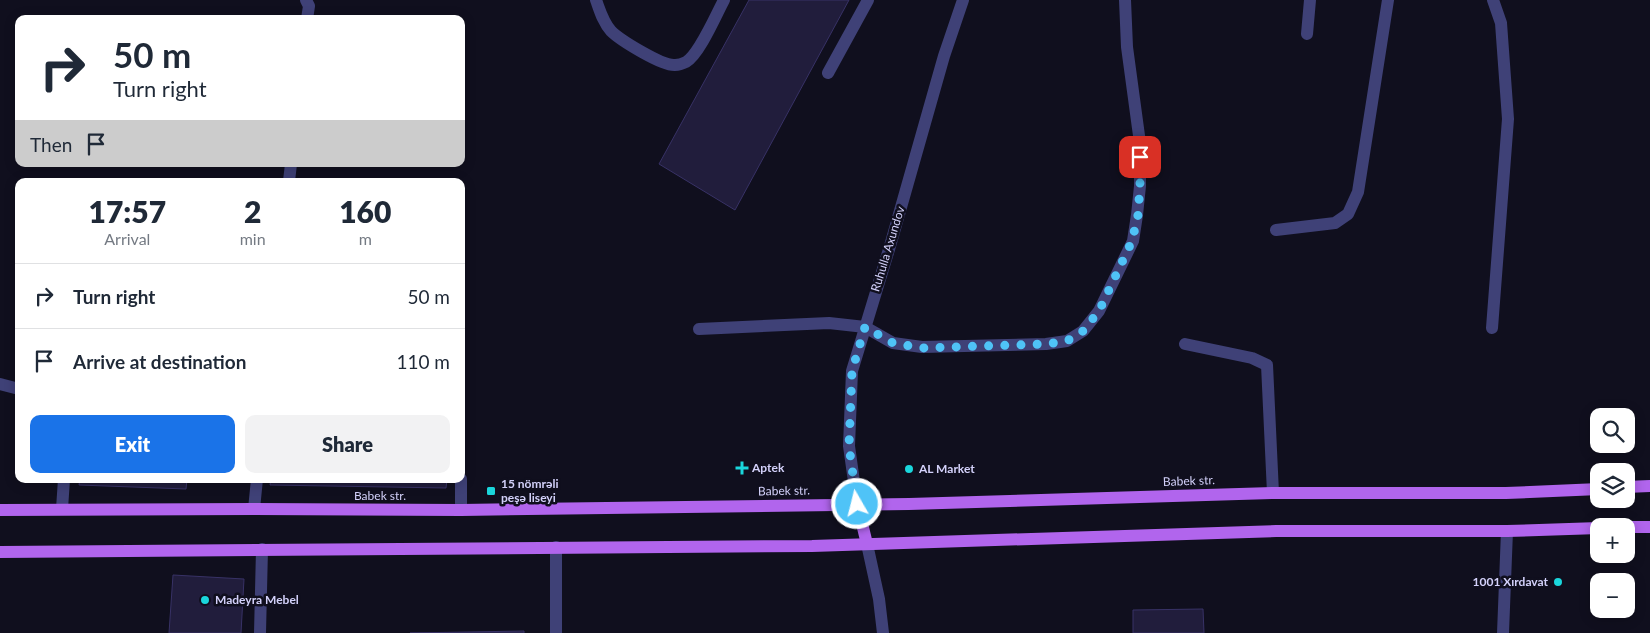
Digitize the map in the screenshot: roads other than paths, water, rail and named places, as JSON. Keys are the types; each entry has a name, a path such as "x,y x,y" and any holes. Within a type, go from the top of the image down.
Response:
{"main road":[{"path":"1635,487 1650,486"},
{"name":"Babek str.","path":"0,510 462,510 919,504 1273,493 1506,492 1590,488"},
{"path":"857,504 866,544"},
{"path":"1635,528 1650,527"},
{"path":"0,552 802,546 1276,531 1507,531 1590,528"}],"street":[{"path":"306,0 309,6 308,15"},
{"path":"596,0 602,17 611,30 621,39 662,62 675,66 687,62 695,54 724,0"},
{"path":"828,73 868,0"},
{"name":"Ruhulla Axundov","path":"857,504 849,446 852,371 944,56 963,0"},
{"path":"698,329 829,323 865,327 893,343 922,348 1046,344 1067,341 1083,331 1099,311 1132,241 1138,215 1140,143 1127,47 1125,0"},
{"path":"1307,34 1310,0"},
{"path":"1276,230 1335,223 1348,214 1358,192 1388,0"},
{"path":"1492,328 1508,120 1502,24 1493,0"},
{"path":"1185,344 1252,358 1267,365 1273,493"},
{"path":"0,384 15,388"},
{"path":"62,509 64,483"},
{"path":"254,509 257,483"},
{"path":"461,483 462,510"},
{"path":"1502,633 1507,531"},
{"path":"866,544 879,599 884,633"},
{"path":"556,547 556,633"},
{"path":"260,633 262,549"}],"place":[{"name":"Aptek","path":"742,468"},
{"name":"AL Market","path":"909,469"},
{"name":"15 nömrәli peşә liseyi","path":"491,491"},
{"name":"1001 Xırdavat","path":"1558,582"},
{"name":"Madeyra Mebel","path":"205,600"}]}
